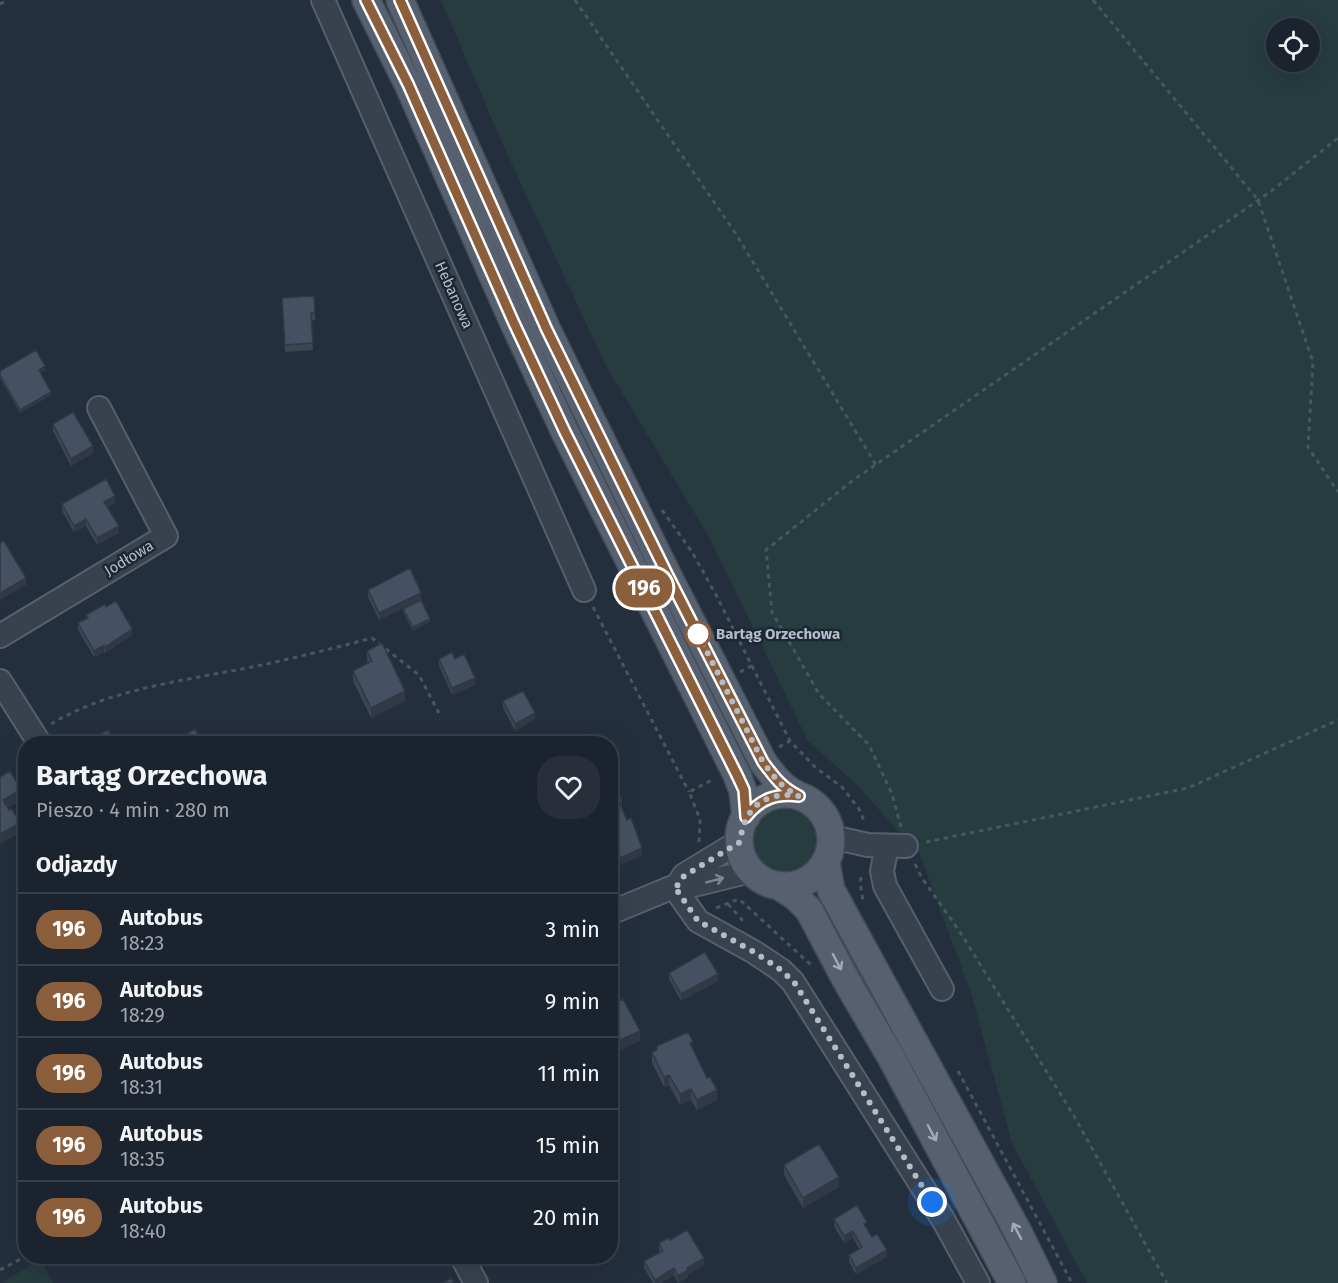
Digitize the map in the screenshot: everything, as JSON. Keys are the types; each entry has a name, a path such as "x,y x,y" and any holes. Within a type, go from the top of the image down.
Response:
{"main road":[{"path":"366,0 408,84 565,432 744,790 743,857 751,871 764,881 779,886 796,897 809,910 1012,1283"},
{"path":"400,0 547,330 763,762 786,790 811,802 822,812 828,823 831,837 825,863 817,874 806,882 793,886 779,886"},
{"path":"743,829 753,807 775,796 799,796"},
{"path":"825,863 831,890 1018,1232 1043,1283"}],"street":[{"name":"Hebanowa","path":"323,0 584,590"},
{"name":"Jodłowa","path":"0,636 166,536 99,408"},
{"path":"0,681 35,736"},
{"path":"676,886 684,876 743,829"},
{"path":"831,837 887,846 882,871 885,886 942,989"},
{"path":"618,911 676,886 690,886 751,871"},
{"path":"676,886 698,921 763,958 794,982 944,1221 978,1283"},
{"path":"466,1264 476,1283"}],"path":[{"path":"0,4 8,0"},
{"path":"575,0 736,234 876,465"},
{"path":"1092,0 1258,200 1313,362 1308,447 1338,492"},
{"path":"863,902 860,883 887,846 892,794 869,745 819,694 772,612 766,550 852,481 1258,200 1338,138"},
{"path":"658,503 692,552 715,593 790,741 816,768 842,787 859,809 867,826 922,878 960,932 1074,1116 1167,1283"},
{"path":"584,590 689,792"},
{"path":"41,736 72,711 151,687 372,638 419,675 439,713"},
{"path":"887,846 1188,788 1338,720"},
{"path":"956,1068 1072,1283"},
{"path":"0,1270 18,1260"}],"green space":[{"path":"441,0 1338,0 1338,1283 1087,1283 1012,1143 971,993 920,855 856,784 808,741 709,537 606,366 503,145"},
{"path":"785,806 798,809 808,816 815,826 818,839 815,852 808,862 798,869 785,872 772,869 762,862 755,852 752,839 755,826 762,816 772,809"},
{"path":"32,1264 43,1264 53,1283 2,1283"}],"building":[{"path":"314,296 315,313 311,313 313,343 285,345 282,298"},
{"path":"36,350 45,366 39,370 51,392 20,410 0,375 0,371"},
{"path":"73,412 93,446 71,459 53,424"},
{"path":"106,479 115,496 104,502 119,526 97,538 86,519 74,526 62,504"},
{"path":"4,541 26,578 0,593 0,543"},
{"path":"410,568 421,593 379,613 368,590"},
{"path":"421,600 430,619 413,627 403,609"},
{"path":"116,601 132,629 105,647 104,645 94,651 78,623 88,618 86,615 105,604 106,607"},
{"path":"382,643 405,691 371,708 353,671 372,661 367,651"},
{"path":"452,652 455,659 464,654 475,678 452,688 439,659"},
{"path":"523,691 535,713 515,724 503,701"},
{"path":"195,729 199,736 182,736"},
{"path":"108,730 111,736 97,736"},
{"path":"10,771 18,785 18,792 3,800 9,810 12,809 18,824 0,834 0,777"},
{"path":"618,791 622,801 619,802 627,820 631,818 642,848 618,859"},
{"path":"705,952 718,974 681,994 669,973"},
{"path":"623,999 640,1031 618,1041 618,1002"},
{"path":"688,1032 693,1042 690,1043 707,1078 710,1077 717,1090 697,1100 691,1089 680,1094 669,1075 664,1077 652,1052 657,1050 657,1046"},
{"path":"819,1144 839,1177 803,1198 784,1165"},
{"path":"857,1205 867,1222 864,1224 872,1237 877,1234 887,1250 856,1268 849,1255 862,1247 853,1231 844,1236 834,1219"},
{"path":"687,1230 704,1258 678,1276 674,1268 655,1280 644,1261 663,1251 659,1243 668,1238 670,1240"},
{"path":"451,1278 454,1283 443,1283"}],"bus line":[{"name":"196","path":"366,0 408,84 565,432 744,790 746,817 753,807 763,800 775,796 799,796 786,790 763,762 667,574 547,330 400,0"}],"place":[{"name":"Bartąg Orzechowa","path":"698,634"}],"route":[{"path":"698,634 763,762 786,790 799,796 775,796 753,807 741,829 740,842 684,876 678,885 674,886 698,921 754,952 794,982 932,1202"}]}
